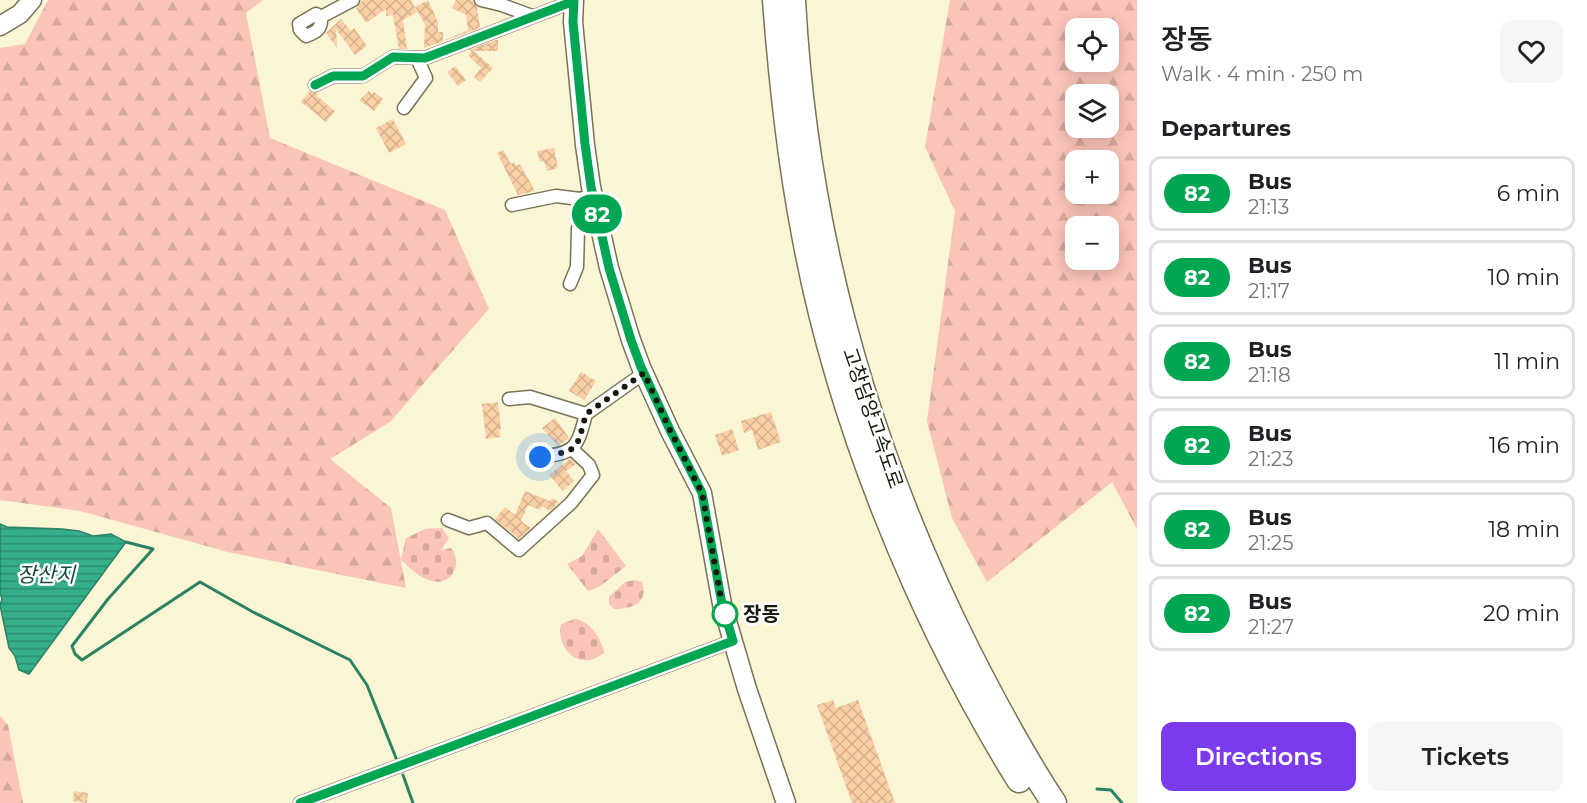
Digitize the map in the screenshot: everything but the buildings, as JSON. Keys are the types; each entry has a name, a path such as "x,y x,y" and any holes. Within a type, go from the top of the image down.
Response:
{"highway":[{"name":"고창담양고속도로","path":"775,0 781,81 804,235 821,313 851,413 882,501 927,608 980,712 1034,803"},
{"name":"고창담양고속도로","path":"793,0 796,55 818,216 832,284 851,357 876,435 921,551 948,611 1006,726 1054,803"}],"street":[{"path":"0,26 21,14 32,0"},
{"path":"321,16 353,0"},
{"path":"481,0 532,16"},
{"path":"315,85 333,76 363,76 393,57 425,58 574,0 573,22 585,144 593,195 609,268 631,340 644,373 702,493 722,604 747,689 786,803"},
{"path":"404,108 426,78 417,58"},
{"path":"512,205 556,196 580,199 593,195"},
{"path":"570,284 577,267 578,229 593,195"},
{"path":"540,457 556,455 572,449 579,440 586,414 644,373"},
{"path":"509,399 530,397 586,414"},
{"path":"448,520 469,528 487,523 519,550 571,503 593,476 590,465 572,449"},
{"path":"300,803 733,641"}],"green space":[{"path":"48,0 263,0 246,13 270,138 445,210 489,309 390,422 330,459 391,508 406,588 228,552 80,511 0,500 0,48 25,44"},
{"path":"950,0 1137,0 1137,529 1112,482 987,582 952,518 927,421 955,211 925,147"},
{"path":"442,528 449,538 441,550 451,548 456,566 454,572 446,580 439,582 427,580 401,560 406,538 425,529"},
{"path":"598,529 626,566 599,587 588,591 567,564 582,556"},
{"path":"635,580 642,582 644,589 641,600 627,608 614,609 609,604 609,597 625,582"},
{"path":"575,619 590,627 601,642 604,653 587,660 572,656 566,650 560,634 561,624"},
{"path":"0,716 8,725 23,803 0,803"}],"water":[{"name":"장산지","path":"0,524 7,527 79,531 93,536 111,534 126,542 29,674 19,670 15,656 9,648 0,605 2,599 0,593"}],"waterway":[{"path":"126,542 153,549 108,599 72,646 75,654 82,660 200,582 253,612 350,660 367,685 396,758"},
{"path":"403,775 413,803"},
{"path":"1097,789 1111,790 1122,803"}],"bus line":[{"name":"82","path":"300,803 733,641 722,604 702,493 641,367 609,268 591,187 585,144 573,22 574,1 425,58 393,57 363,76 333,76 315,85"}],"place":[{"name":"장동","path":"725,614"}],"route":[{"path":"540,457 556,455 572,449 579,440 586,414 644,373 702,493 722,604 728,622 725,614"}]}
